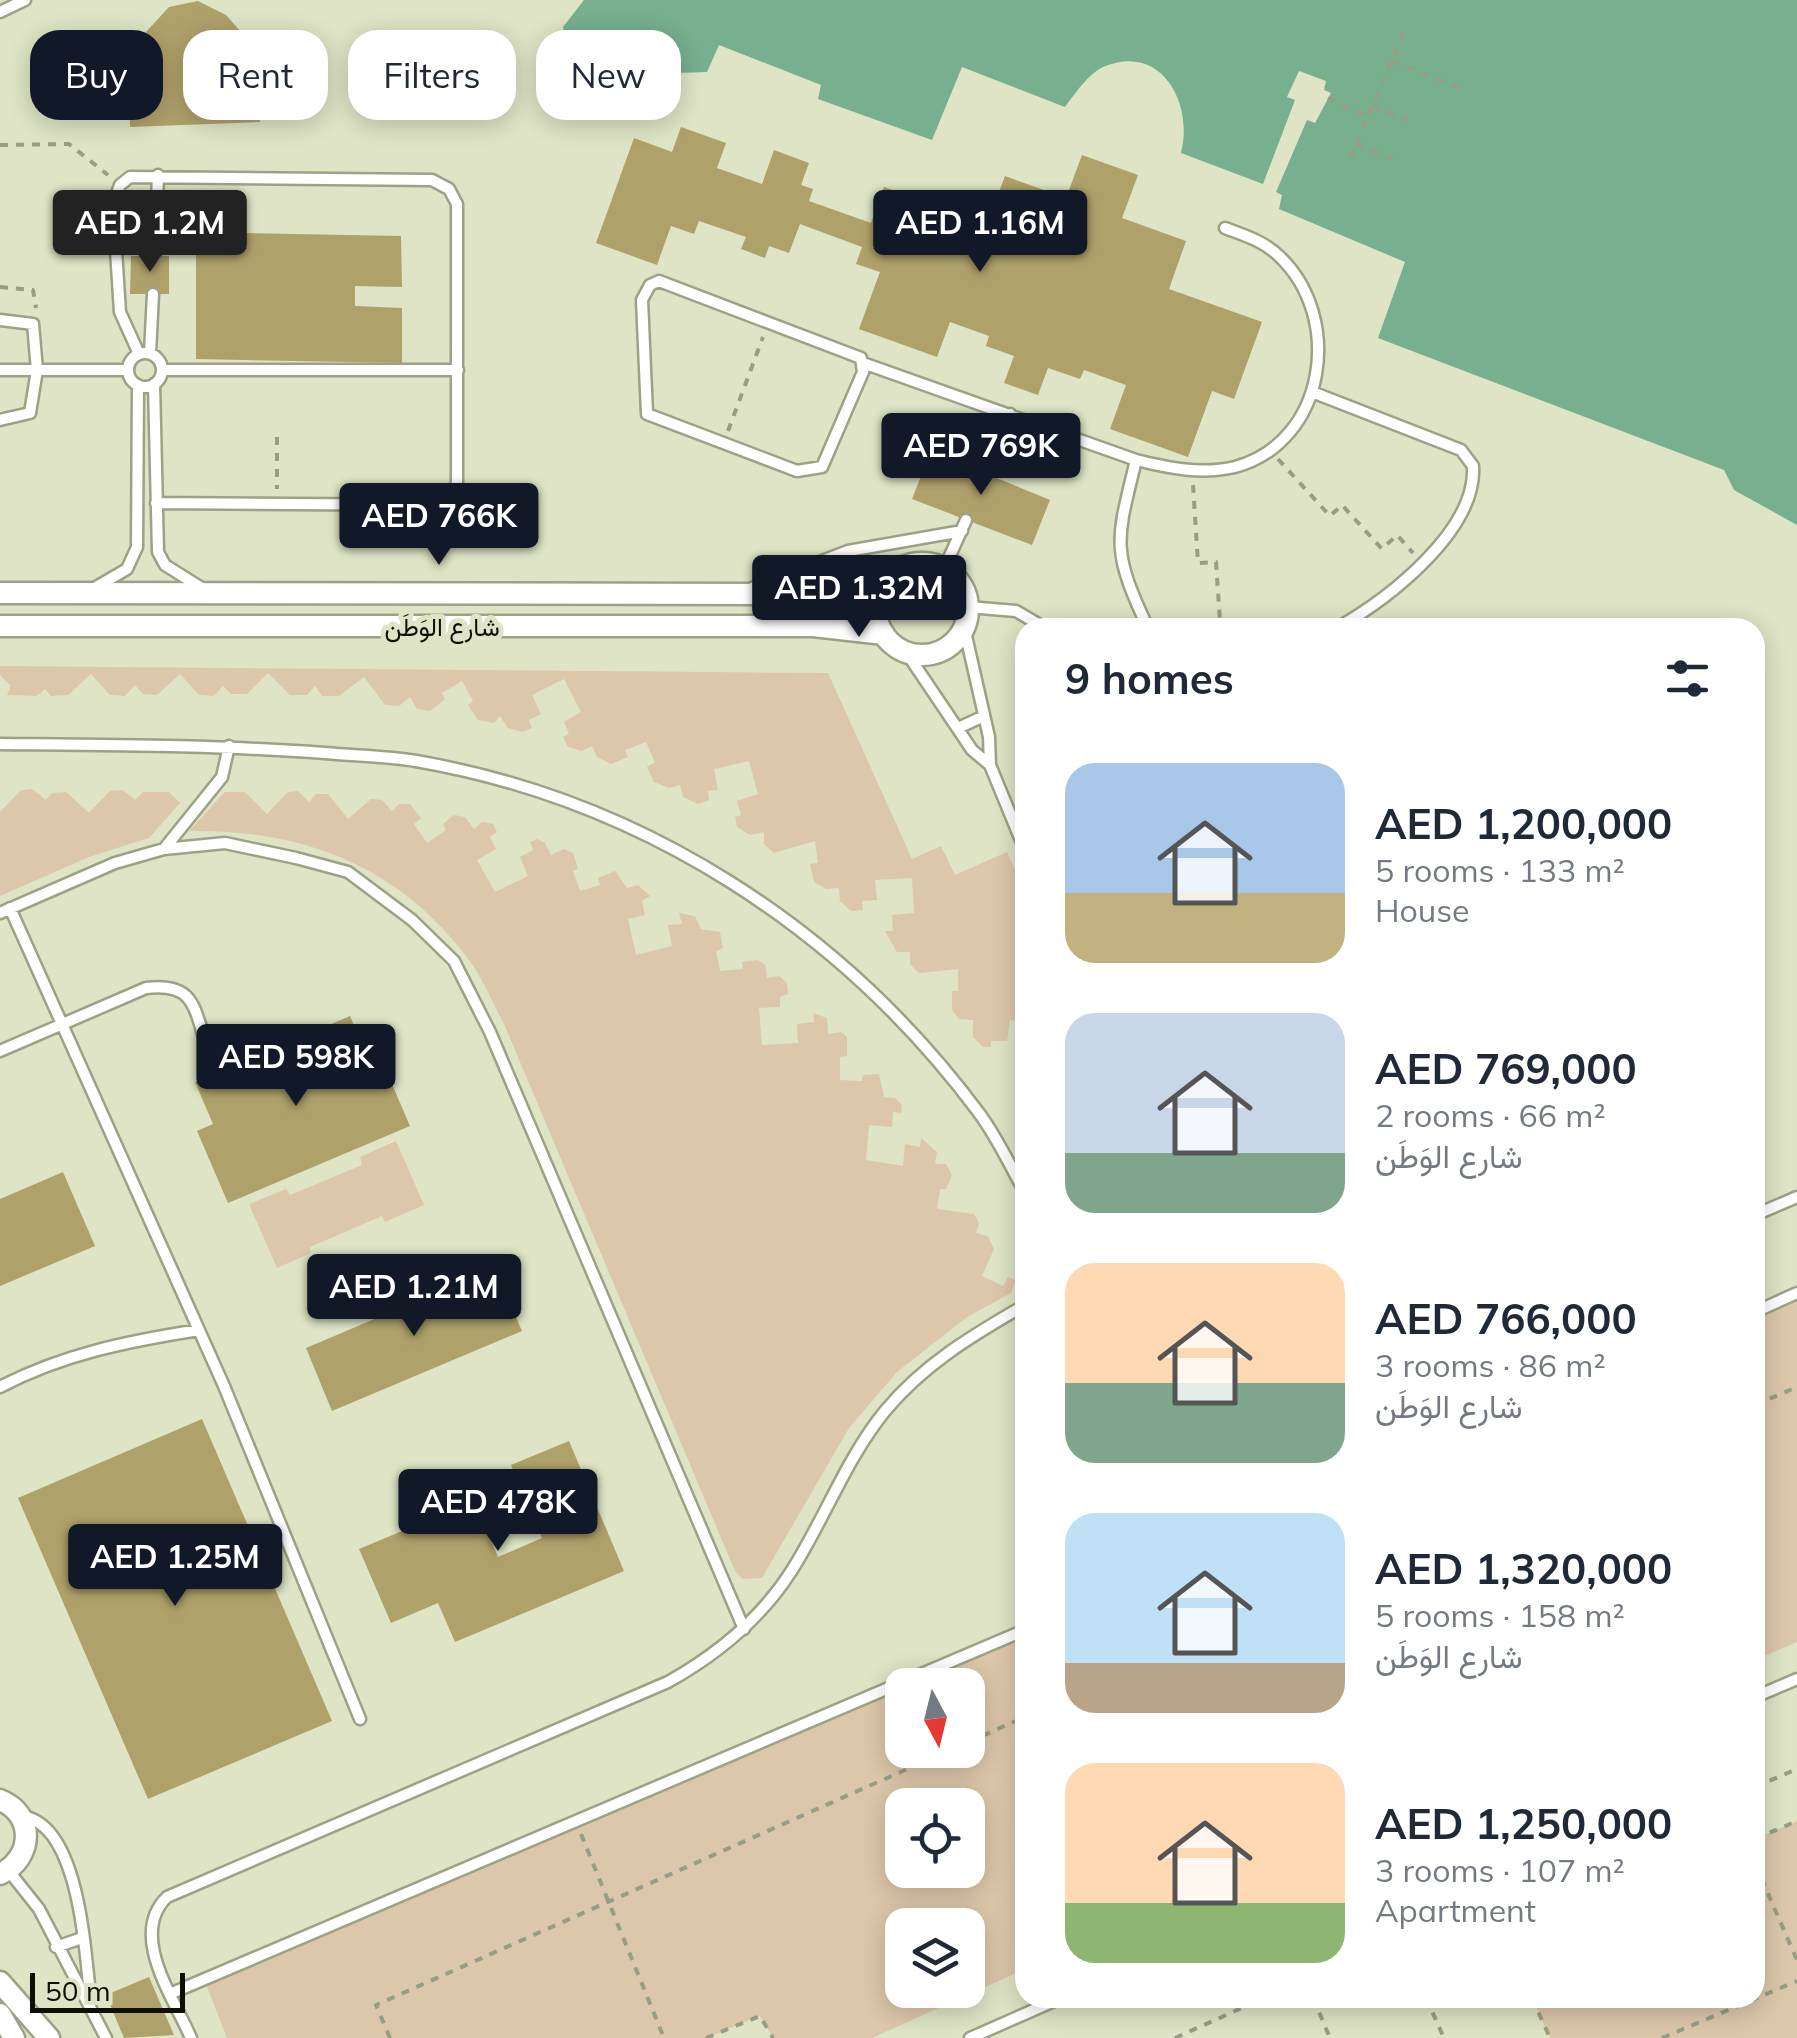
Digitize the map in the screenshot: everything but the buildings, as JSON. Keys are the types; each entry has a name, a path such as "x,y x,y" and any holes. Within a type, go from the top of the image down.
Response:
{"street":[{"path":"926,564 944,569 964,589 966,617 953,643 935,653 906,652 884,634 877,617 881,590 892,575 908,566 926,564"},
{"name":"شارع الوَطَن","path":"0,592 740,594 881,590"},
{"name":"شارع الوَطَن","path":"0,626 814,626 884,634"},
{"path":"0,1800 21,1816 27,1840 17,1862 4,1872"},
{"path":"0,1982 49,2038"},
{"path":"0,2014 14,2038"}],"lane":[{"path":"0,12 26,0"},
{"path":"154,256 158,175"},
{"path":"156,503 446,504 456,492 460,219 449,189 432,180 415,179 158,175 130,177 120,184 114,204 120,312 144,354 159,360 162,370 154,384 156,503 161,559 210,592"},
{"path":"863,362 822,467 797,471 648,414 642,300 650,286 668,282 857,355 863,362 1136,460 1192,470 1235,466 1269,450 1301,415 1312,392 1320,359 1305,288 1279,256 1258,240 1224,228"},
{"path":"0,370 128,370 144,354 152,294"},
{"path":"0,320 28,321 36,328 37,370 30,413 0,420"},
{"path":"88,593 122,574 136,552 138,385 128,370"},
{"path":"162,370 458,370"},
{"path":"138,385 154,384"},
{"path":"1312,392 1431,437 1468,457 1474,477 1447,536 1423,564 1374,607 1355,618"},
{"path":"986,474 1010,414"},
{"path":"1136,460 1118,536 1119,555 1144,618"},
{"path":"740,594 848,551 964,526 944,569"},
{"path":"1015,822 990,765 966,617 1016,610 1029,618"},
{"path":"906,652 972,750 990,765"},
{"path":"958,728 984,716"},
{"path":"0,744 229,746 414,760 514,783 601,812 706,865 800,927 897,1013 981,1116 1015,1175"},
{"path":"164,849 222,778 229,746"},
{"path":"360,1718 198,1330 62,1024 5,910 115,863 164,849 225,843 348,872 412,920 454,961 490,1032 744,1629"},
{"path":"0,1052 146,988 166,985 184,992 191,1001 207,1047"},
{"path":"1765,1211 1797,1197"},
{"path":"1765,1307 1797,1293"},
{"path":"190,2038 149,1935 153,1914 167,1897 668,1682 744,1629 791,1571 850,1462 884,1412 940,1357 1015,1311"},
{"path":"0,1387 38,1368 97,1349 198,1330"},
{"path":"172,1993 575,1818 1015,1634"},
{"path":"1765,1693 1797,1679"},
{"path":"21,1816 45,1826 63,1855 75,1888 91,2003"},
{"path":"4,1872 30,1895 91,2003 106,2038"},
{"path":"56,1947 82,1938"},
{"path":"970,2038 1039,2008"}],"path":[{"path":"1350,158 1407,25"},
{"path":"1392,61 1462,90"},
{"path":"1328,98 1368,117"},
{"path":"1372,106 1412,120"},
{"path":"0,145 69,144 120,184"},
{"path":"1356,144 1396,160"},
{"path":"0,287 33,290 36,328"},
{"path":"722,444 769,320"},
{"path":"277,437 278,504"},
{"path":"1269,450 1330,516 1342,505 1382,549 1396,535 1423,564"},
{"path":"1192,470 1198,563 1216,562 1220,618"},
{"path":"1765,1401 1797,1387"},
{"path":"985,1735 1015,1721"},
{"path":"390,2038 376,2006 910,1768"},
{"path":"1765,1783 1797,1769"},
{"path":"575,1818 664,2038"},
{"path":"1765,1834 1797,1820"},
{"path":"1765,1887 1797,1960"},
{"path":"1765,1995 1797,1981"},
{"path":"1175,2038 1242,2008"},
{"path":"1316,2008 1330,2038"},
{"path":"1430,2008 1444,2038"},
{"path":"1536,2008 1550,2038"},
{"path":"1662,2038 1733,2008"},
{"path":"706,2038 760,2016 773,2038"}],"shaded area":[{"path":"584,0 1797,0 1797,525 1734,490 1724,470 1378,338 1405,262 1279,209 1282,195 1276,192 1307,120 1315,123 1331,93 1324,90 1326,81 1299,71 1287,97 1295,100 1263,184 1181,153 1184,134 1177,97 1157,70 1141,63 1124,61 1097,70 1065,107 962,67 932,140 818,99 821,85 719,45 707,72 681,73 681,30 563,27"},
{"path":"0,666 828,673 912,859 941,846 955,875 1007,852 1015,869 1015,1021 1010,1020 1007,1041 991,1041 991,1047 983,1047 973,1037 973,1020 959,1019 952,1010 952,991 958,991 958,969 919,973 910,964 910,952 897,952 885,931 893,931 892,915 914,913 912,878 875,880 877,900 862,901 863,910 851,911 840,901 839,888 826,889 814,882 810,864 818,863 815,841 774,853 764,844 764,832 750,835 737,827 735,817 741,815 737,801 758,794 749,761 714,769 718,790 708,791 709,800 698,804 683,797 680,785 669,788 654,782 647,767 655,762 646,742 625,750 628,757 611,764 597,757 592,746 582,751 568,747 563,737 569,734 564,722 581,712 564,679 532,695 541,714 529,720 532,728 522,732 508,728 500,716 494,723 478,720 468,705 473,701 462,681 442,693 445,699 430,711 417,709 410,697 399,706 385,705 364,677 339,696 322,696 315,686 307,695 290,695 268,673 247,694 231,694 223,686 214,696 199,695 180,674 157,695 143,694 135,685 125,696 110,695 91,674 68,695 51,696 45,689 37,696 7,695 11,686 0,675"},
{"path":"32,789 46,800 52,793 66,792 89,813 110,791 123,790 135,800 143,792 169,792 180,803 149,838 89,857 0,896 0,812 21,790"},
{"path":"298,791 309,802 316,794 328,794 348,819 371,799 382,800 392,811 399,804 410,804 421,818 414,824 427,843 446,830 443,824 454,815 465,817 474,829 482,822 493,824 497,832 490,837 496,849 477,860 495,892 528,876 520,857 533,850 530,842 537,839 545,843 551,855 564,849 573,853 578,869 573,871 580,891 600,885 598,878 615,871 627,888 638,885 650,896 642,901 645,915 628,919 636,955 672,946 668,925 682,924 679,913 695,916 701,929 720,932 723,948 716,951 720,971 743,969 742,962 758,960 765,965 767,978 779,976 787,983 788,994 780,997 780,1007 759,1008 762,1045 798,1043 797,1024 814,1022 813,1013 827,1018 828,1034 841,1032 847,1037 847,1056 840,1057 840,1080 862,1081 863,1075 879,1074 884,1097 895,1098 902,1105 901,1113 893,1112 892,1127 869,1125 866,1160 903,1166 905,1144 920,1147 921,1138 937,1152 935,1164 946,1164 952,1175 946,1189 940,1189 937,1209 974,1214 979,1223 976,1233 988,1236 994,1249 982,1276 1003,1286 1008,1277 1015,1280 1011,1293 967,1317 897,1372 849,1428 762,1578 742,1579 735,1571 504,1024 466,956 439,924 409,898 344,859 270,837 189,831 225,792 245,792 267,814 288,792"},
{"path":"396,1141 424,1205 385,1222 382,1216 310,1247 311,1253 277,1268 249,1204 286,1189 290,1195 362,1165 360,1157"},
{"path":"1797,1301 1797,1642 1765,1656 1765,1315"},
{"path":"1015,1634 1015,1974 985,1987 985,1908 885,1908 885,2008 939,2008 872,2038 773,2038 760,2016 706,2038 227,2038 204,1979 885,1690 885,1768 985,1768 985,1668 936,1668"},
{"path":"1797,1821 1797,2038 1550,2038 1536,2008 1765,2008 1765,1835"}]}
